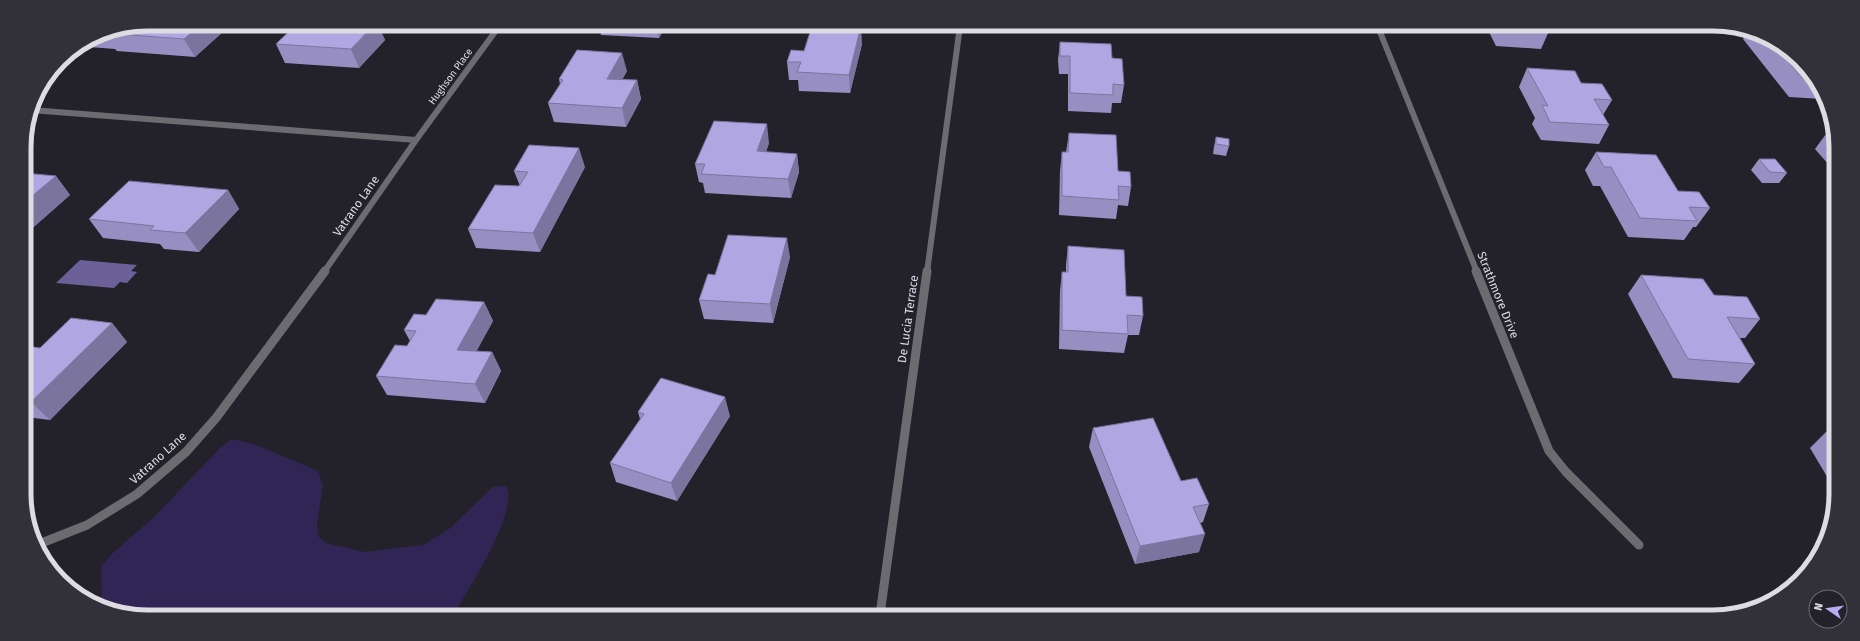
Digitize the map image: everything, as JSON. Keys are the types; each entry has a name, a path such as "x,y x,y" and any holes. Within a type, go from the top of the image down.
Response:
{"street":[{"name":"Hughson Place","path":"416,140 496,31"},
{"name":"De Lucia Terrace","path":"881,610 959,31"},
{"name":"Strathmore Drive","path":"1380,31 1549,451 1566,472 1639,545"},
{"path":"37,110 416,140"},
{"name":"Vatrano Lane","path":"42,543 87,525 113,510 161,475 186,452 216,418 302,304 416,140"}],"shaded area":[{"path":"80,260 137,265 131,271 137,272 127,283 120,282 114,288 56,283"},
{"path":"232,439 254,444 318,471 323,486 317,522 318,536 326,543 364,552 423,545 449,529 493,487 506,486 508,497 506,513 490,550 456,610 147,610 117,606 102,601 101,566 113,553 154,517 220,448"}],"building":[{"path":"139,31 194,31 184,39 120,34"},
{"path":"290,31 368,31 351,49 276,44"},
{"path":"810,31 860,31 849,75 797,72 801,62 787,62 791,50 804,51"},
{"path":"1060,42 1111,44 1112,58 1122,59 1124,85 1113,84 1113,95 1070,93 1070,56 1060,56"},
{"path":"577,50 622,53 607,79 637,80 622,108 548,103 563,80 559,79"},
{"path":"1781,53 1790,60 1806,78 1802,78"},
{"path":"1527,68 1575,71 1581,83 1602,84 1612,100 1594,99 1609,125 1550,122 1542,105 1548,106"},
{"path":"714,121 767,124 757,151 797,154 788,179 701,174 705,164 695,164"},
{"path":"1069,133 1116,135 1118,171 1130,172 1131,187 1118,186 1119,200 1062,196 1062,152 1068,152"},
{"path":"1216,137 1229,139 1229,146 1216,144"},
{"path":"529,145 579,148 533,233 468,229 495,185 519,186 528,172 514,171"},
{"path":"1596,152 1656,155 1678,191 1699,192 1710,208 1689,207 1697,221 1640,218 1611,167 1604,167"},
{"path":"1759,159 1775,159 1787,173 1770,172"},
{"path":"31,174 56,176 31,197"},
{"path":"129,181 228,190 185,233 150,230 154,226 89,219"},
{"path":"728,235 787,238 770,304 699,300 708,274 715,275"},
{"path":"1068,246 1124,250 1126,296 1142,297 1143,316 1127,315 1128,334 1062,330 1062,272 1068,272"},
{"path":"1641,275 1703,279 1714,295 1747,297 1760,319 1727,317 1755,364 1688,359"},
{"path":"436,299 484,302 457,350 492,352 475,384 376,376 395,345 407,346 416,331 404,330 414,314 426,315"},
{"path":"71,318 112,323 31,402 31,347 40,348"},
{"path":"661,378 725,397 671,483 610,463 644,414 638,412"},
{"path":"1153,418 1181,481 1197,478 1209,504 1193,507 1205,534 1140,546 1093,428"}]}
